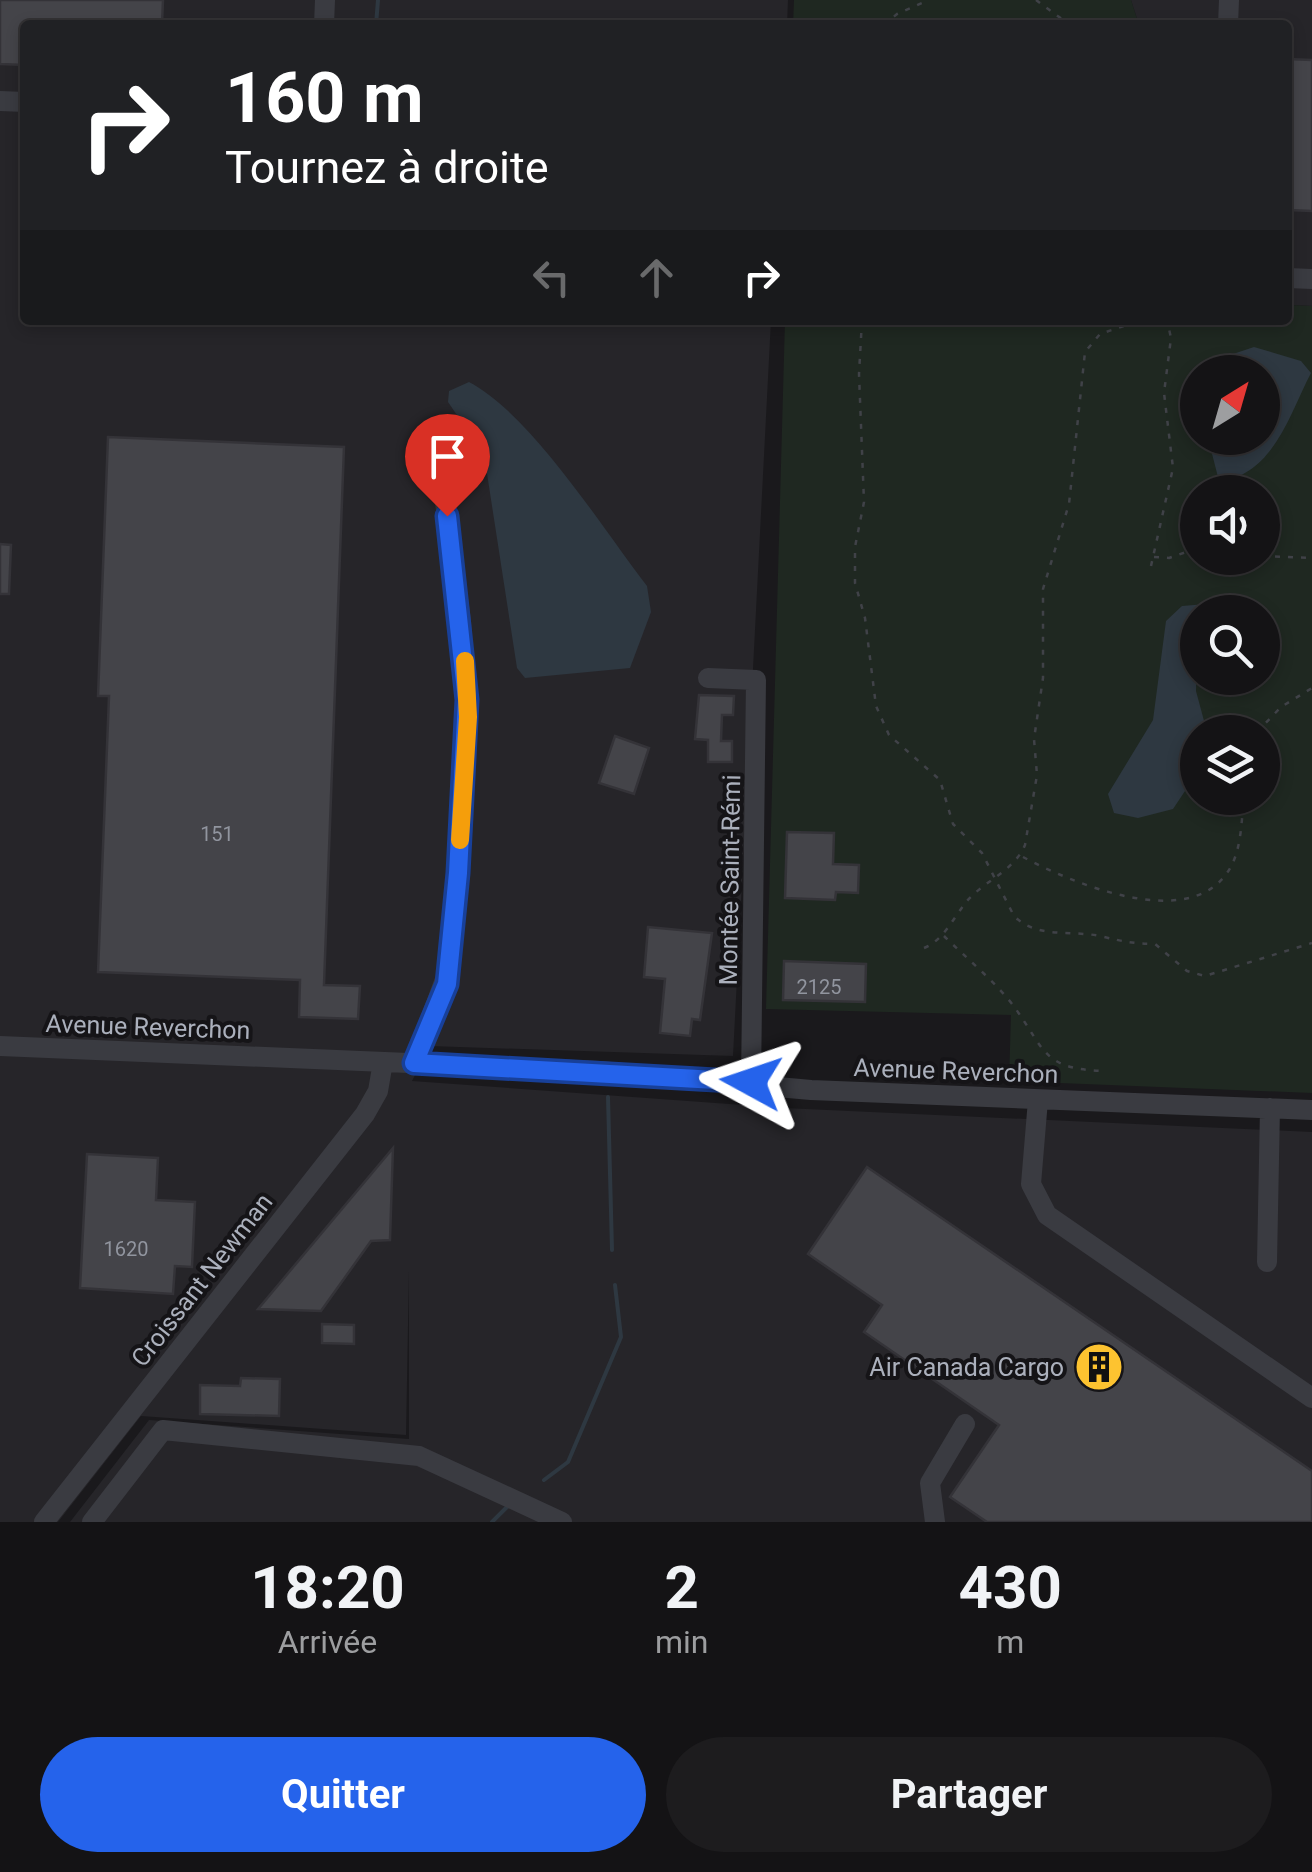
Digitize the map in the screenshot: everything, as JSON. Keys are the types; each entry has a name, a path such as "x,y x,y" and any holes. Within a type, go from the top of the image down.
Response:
{"street":[{"path":"414,1063 447,984 450,966 468,717 461,621 442,480"},
{"name":"Montée Saint-Rémi","path":"708,678 756,680 751,1082"},
{"name":"Avenue Reverchon","path":"0,1046 414,1063 751,1082 811,1090 1312,1110"},
{"name":"Croissant Newman","path":"44,1522 364,1114 378,1091 383,1062"},
{"path":"1038,1100 1031,1184 1047,1215 1312,1398"},
{"path":"1268,1262 1270,1108"},
{"path":"935,1522 930,1482 965,1424"},
{"path":"92,1522 164,1430 419,1456 562,1522"}],"path":[{"path":"890,20 929,0"},
{"path":"1036,0 1063,20"},
{"path":"862,325 859,374 864,502 855,548 855,583 865,618 876,706 889,735 940,780 953,824 982,853 992,880 1014,916 1024,925 1057,935 1100,936 1133,946 1156,944 1196,974 1227,973 1312,943"},
{"path":"924,948 943,934 966,902 1020,855 1036,785 1034,738 1042,678 1043,590 1069,504 1085,352 1100,334 1127,325"},
{"path":"1151,566 1174,458 1164,393 1171,338 1168,325"},
{"path":"1152,557 1180,554"},
{"path":"1280,557 1312,558"},
{"path":"1273,715 1312,688"},
{"path":"1020,855 1060,877 1131,899 1154,901 1214,885 1229,871 1239,845 1242,815"},
{"path":"943,934 1017,1010 1042,1050 1078,1070 1102,1071"}],"shaded area":[{"path":"0,0 788,0 787,20 20,20 20,325 771,325 733,1056 430,1046 412,1081 784,1108 1312,1132 1312,1522 70,1522 149,1420 409,1439 409,1271 406,1435 141,1416 58,1522 0,1522"},
{"path":"794,0 1131,0 1137,20 793,20"},
{"path":"1131,0 1312,0 1312,306 1292,305 1292,20 1137,20"},
{"path":"1292,305 1312,306 1312,1093 1009,1081 1011,1015 766,1009 785,325 1292,325"},
{"path":"1254,347 1301,361 1311,373 1280,435 1280,355 1230,355"},
{"path":"469,382 493,398 541,446 647,586 651,612 630,668 525,678 517,668 486,467 478,446 448,402 449,391"},
{"path":"1212,455 1266,455 1241,475 1217,475"},
{"path":"1180,608 1180,695 1197,695 1202,715 1180,715 1180,798 1173,809 1138,818 1114,813 1108,794 1153,720 1166,621"}],"building":[{"path":"0,0 163,0 162,20 20,20 20,65 0,64"},
{"path":"1292,59 1312,60 1312,211 1292,210"},
{"path":"108,437 344,447 324,985 360,986 358,1019 299,1017 300,980 98,972 109,696 98,696"},
{"path":"0,544 11,545 9,594 0,594"},
{"path":"699,695 734,696 733,715 722,715 721,741 732,741 732,762 708,762 708,740 695,739"},
{"path":"615,736 649,748 634,794 599,783"},
{"path":"787,832 834,833 833,864 859,865 858,893 836,892 835,900 785,898"},
{"path":"648,927 712,933 700,1020 692,1019 690,1036 660,1033 665,979 644,977"},
{"path":"784,961 866,964 865,1002 783,1000"},
{"path":"393,1148 390,1240 371,1241 321,1311 258,1309"},
{"path":"87,1154 158,1158 156,1200 195,1202 192,1267 175,1266 173,1294 80,1288"},
{"path":"867,1167 1312,1471 1312,1522 987,1522 950,1497 999,1425 864,1332 882,1305 808,1254"},
{"path":"322,1324 354,1325 354,1344 322,1343"},
{"path":"241,1378 280,1379 279,1416 200,1414 200,1385 240,1386"}],"waterway":[{"path":"376,20 378,0"},
{"path":"608,1097 612,1250"},
{"path":"544,1480 568,1462 621,1337 615,1285"},
{"path":"492,1522 507,1507"}],"slow traffic":[{"path":"460,840 468,717 465,661"}],"place":[{"name":"Air Canada Cargo","path":"1099,1367"}],"route":[{"path":"447,516 461,621 468,717 447,984 414,1063 751,1082"}]}
